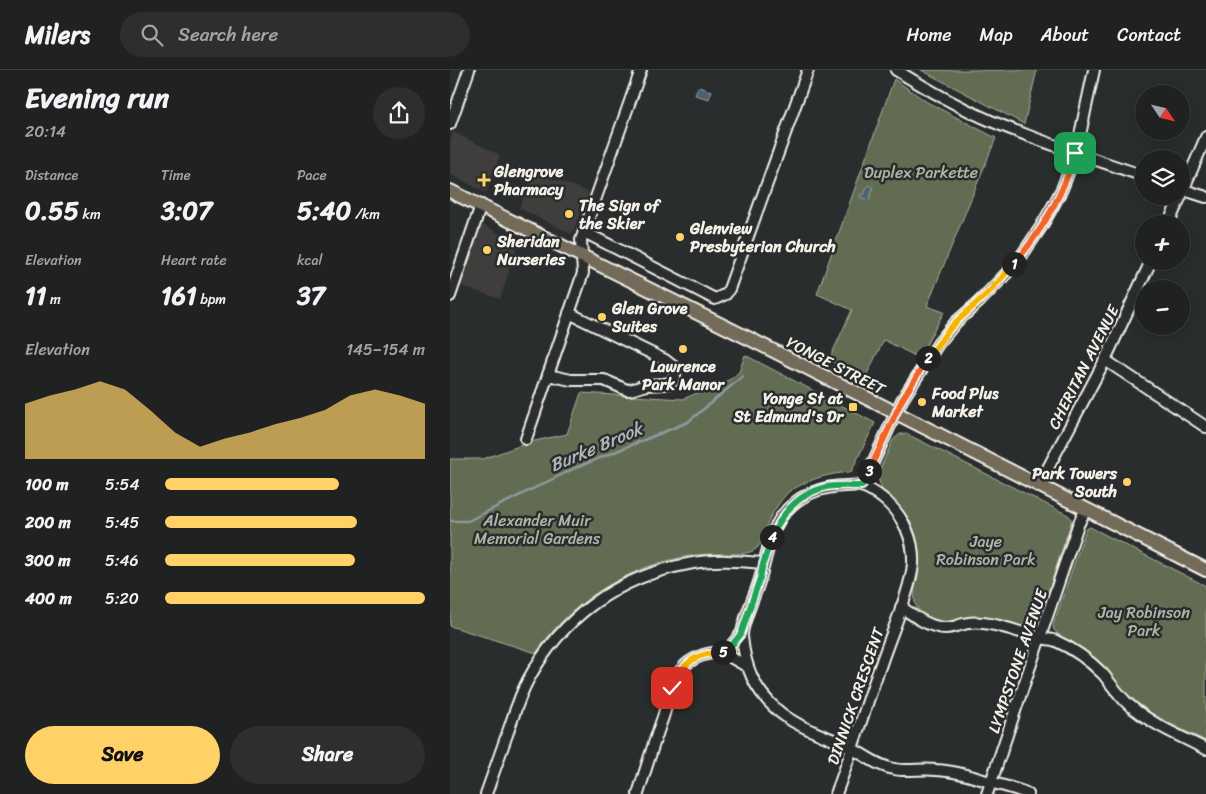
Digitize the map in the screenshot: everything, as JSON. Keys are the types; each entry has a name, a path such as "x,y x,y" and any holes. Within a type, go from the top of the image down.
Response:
{"main road":[{"name":"YONGE STREET","path":"450,191 1206,570"}],"street":[{"path":"450,124 469,70"},
{"path":"526,439 583,273 581,240 641,70"},
{"path":"584,232 715,299 726,294 808,70"},
{"path":"896,70 936,94 989,120 1075,153 1135,173"},
{"path":"638,794 677,676 682,668 695,658 721,653 731,646 741,634 763,564 782,516 795,502 804,496 826,487 862,486 902,400 924,364 956,322 1005,275 1028,247 1041,227 1062,190 1075,153 1094,70"},
{"path":"1190,174 1206,137"},
{"path":"1190,194 1206,197"},
{"path":"450,296 481,206"},
{"name":"CHERITAN AVENUE","path":"1039,485 1105,360 1147,270"},
{"path":"548,375 571,380 604,380 627,390 649,384 668,384 674,379 674,368 664,360 569,313"},
{"path":"1105,360 1206,427"},
{"name":"DINNICK CRESCENT","path":"836,794 901,607 910,580 912,567 912,545 904,523 892,508 873,492 862,486"},
{"name":"LYMPSTONE AVENUE","path":"987,794 1078,525 1086,509"},
{"path":"486,794 527,682 546,651 571,622 602,598 652,573 687,564 706,562 763,564"},
{"path":"901,607 921,620 940,627 984,623 1054,640 1081,655 1104,675 1128,704 1143,715 1206,749"},
{"path":"741,634 746,666 765,698 782,714 805,728 852,749 877,764 905,770 952,771 1028,794"},
{"path":"721,653 746,666"}],"shaded area":[{"path":"453,132 500,155 486,193 450,174 450,142"},
{"path":"534,172 589,192 572,234 519,208"},
{"path":"481,224 518,243 500,299 459,285"}],"green space":[{"path":"921,70 1037,70 1024,124"},
{"name":"Duplex Parkette","path":"894,79 927,102 996,138 927,306 944,312 919,358 884,340 865,378 829,360 852,310 817,294"},
{"name":"Alexander Muir Memorial Gardens","path":"745,355 875,423 851,472 818,478 790,491 774,512 760,545 753,551 748,553 696,555 672,559 649,566 606,587 567,616 536,653 450,626 450,459 483,459 530,442 567,434 581,393 683,399 731,379 739,372"},
{"name":"Jaye Robinson Park","path":"900,434 907,434 1071,518 1038,623 1033,629 983,617 950,621 935,620 921,613 917,608 914,597 919,558 916,536 905,514 880,490 882,488 878,479 879,471 893,440"},
{"name":"Jay Robinson Park","path":"1090,527 1206,586 1206,741 1169,723 1143,707 1093,657 1056,634 1053,625 1086,529"}],"water":[{"path":"698,87 712,91 709,99 695,95"},
{"path":"868,185 873,187 869,200 860,197 861,194 864,195"}],"waterway":[{"name":"Burke Brook","path":"450,521 468,521 575,468 688,422 743,376"}],"place":[{"name":"Glengrove Pharmacy","path":"484,180"},
{"name":"The Sign of the Skier","path":"569,214"},
{"name":"Glenview Presbyterian Church","path":"680,237"},
{"name":"Sheridan Nurseries","path":"487,250"},
{"name":"Glen Grove Suites","path":"602,317"},
{"name":"Lawrence Park Manor","path":"683,349"},
{"name":"Food Plus Market","path":"922,402"},
{"name":"Yonge St at St Edmund's Dr","path":"853,407"},
{"name":"Park Towers South","path":"1127,482"}],"route":[{"path":"672,688 682,668 688,663 700,656 721,653 731,646 741,634 773,535 782,516 795,502 826,487 862,486 902,400 929,357 956,322 990,291 1028,247 1062,190 1075,153"}]}
